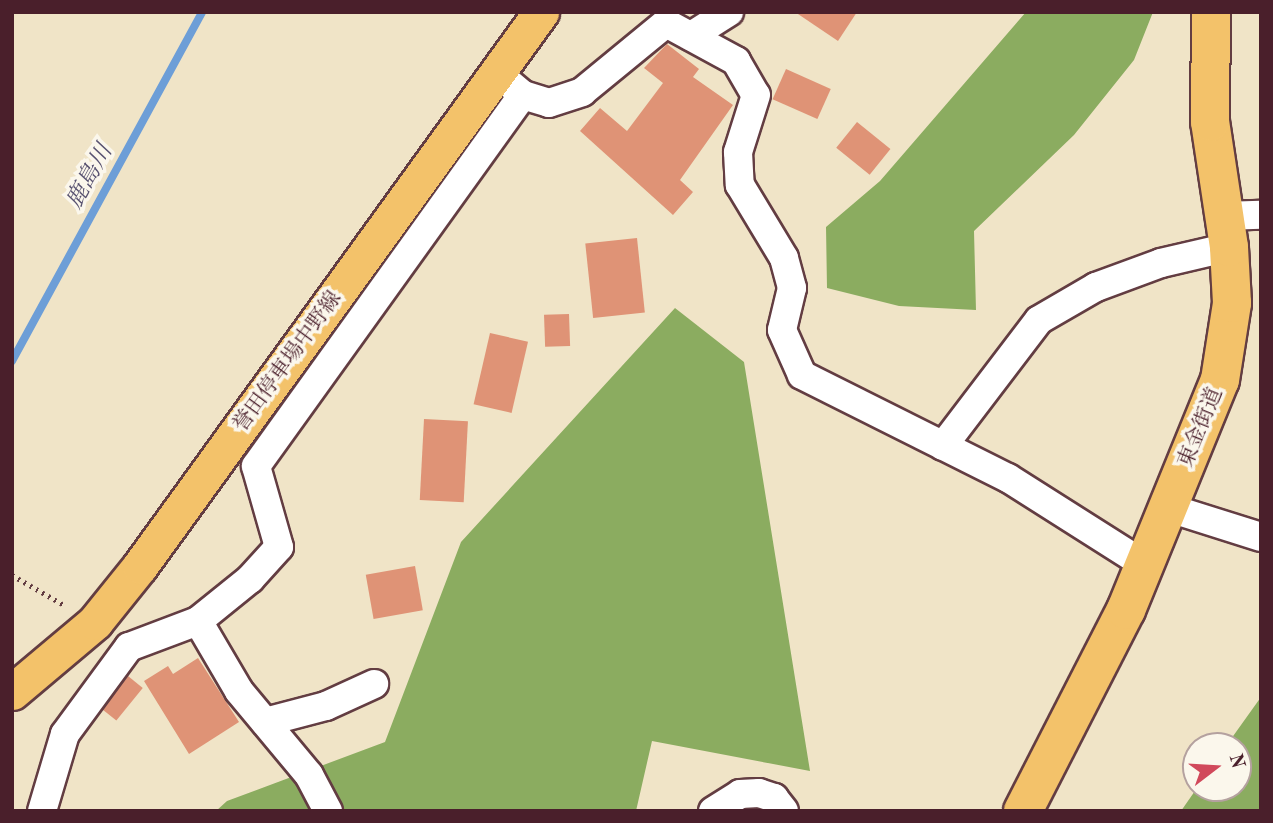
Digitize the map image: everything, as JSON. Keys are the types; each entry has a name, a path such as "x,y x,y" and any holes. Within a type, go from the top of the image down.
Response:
{"highway":[{"name":"東金街道","path":"1023,811 1145,565 1220,380 1232,303 1226,232 1210,122 1211,12"}],"main road":[{"name":"誉田停車場中野線","path":"12,692 95,622 510,84 541,12"}],"street":[{"path":"691,36 729,12"},
{"path":"42,811 65,734 129,646 198,621 250,579 279,547 256,466 510,84 549,103 582,92 666,23 736,61 756,95 738,152 740,185 784,258 792,288 782,330 802,375 1008,478 1145,565"},
{"path":"943,446 1039,320 1096,287 1161,263 1261,215"},
{"path":"1169,508 1261,537"},
{"path":"198,621 239,691 309,775 328,811"},
{"path":"95,622 129,646"},
{"path":"265,722 326,706 374,684"},
{"path":"713,811 740,793 759,793 774,798 784,811"}],"path":[{"path":"12,575 95,622"}],"green space":[{"path":"1026,12 1153,12 1134,60 1074,135 974,231 976,310 899,306 827,288 826,227 880,181"},
{"path":"675,308 744,362 810,771 652,741 636,811 216,811 227,801 385,742 461,542"},
{"path":"1261,697 1261,811 1181,811 1187,802 1252,802 1252,732 1236,732"}],"building":[{"path":"795,12 857,12 838,41"},
{"path":"667,44 699,69 693,77 733,105 680,180 693,192 673,215 580,131 600,108 627,131 663,83 644,68"},
{"path":"786,69 831,89 817,119 773,99"},
{"path":"857,122 890,149 870,175 836,148"},
{"path":"637,238 645,313 593,318 585,243"},
{"path":"569,314 570,346 545,347 544,315"},
{"path":"490,333 528,342 512,413 474,404"},
{"path":"424,419 468,421 464,502 420,500"},
{"path":"415,566 423,610 374,619 366,575"},
{"path":"198,658 239,722 189,754 144,681 168,666 173,674"},
{"path":"128,676 143,688 116,721 102,709"}],"waterway":[{"name":"鹿島川","path":"12,361 202,12"}]}
